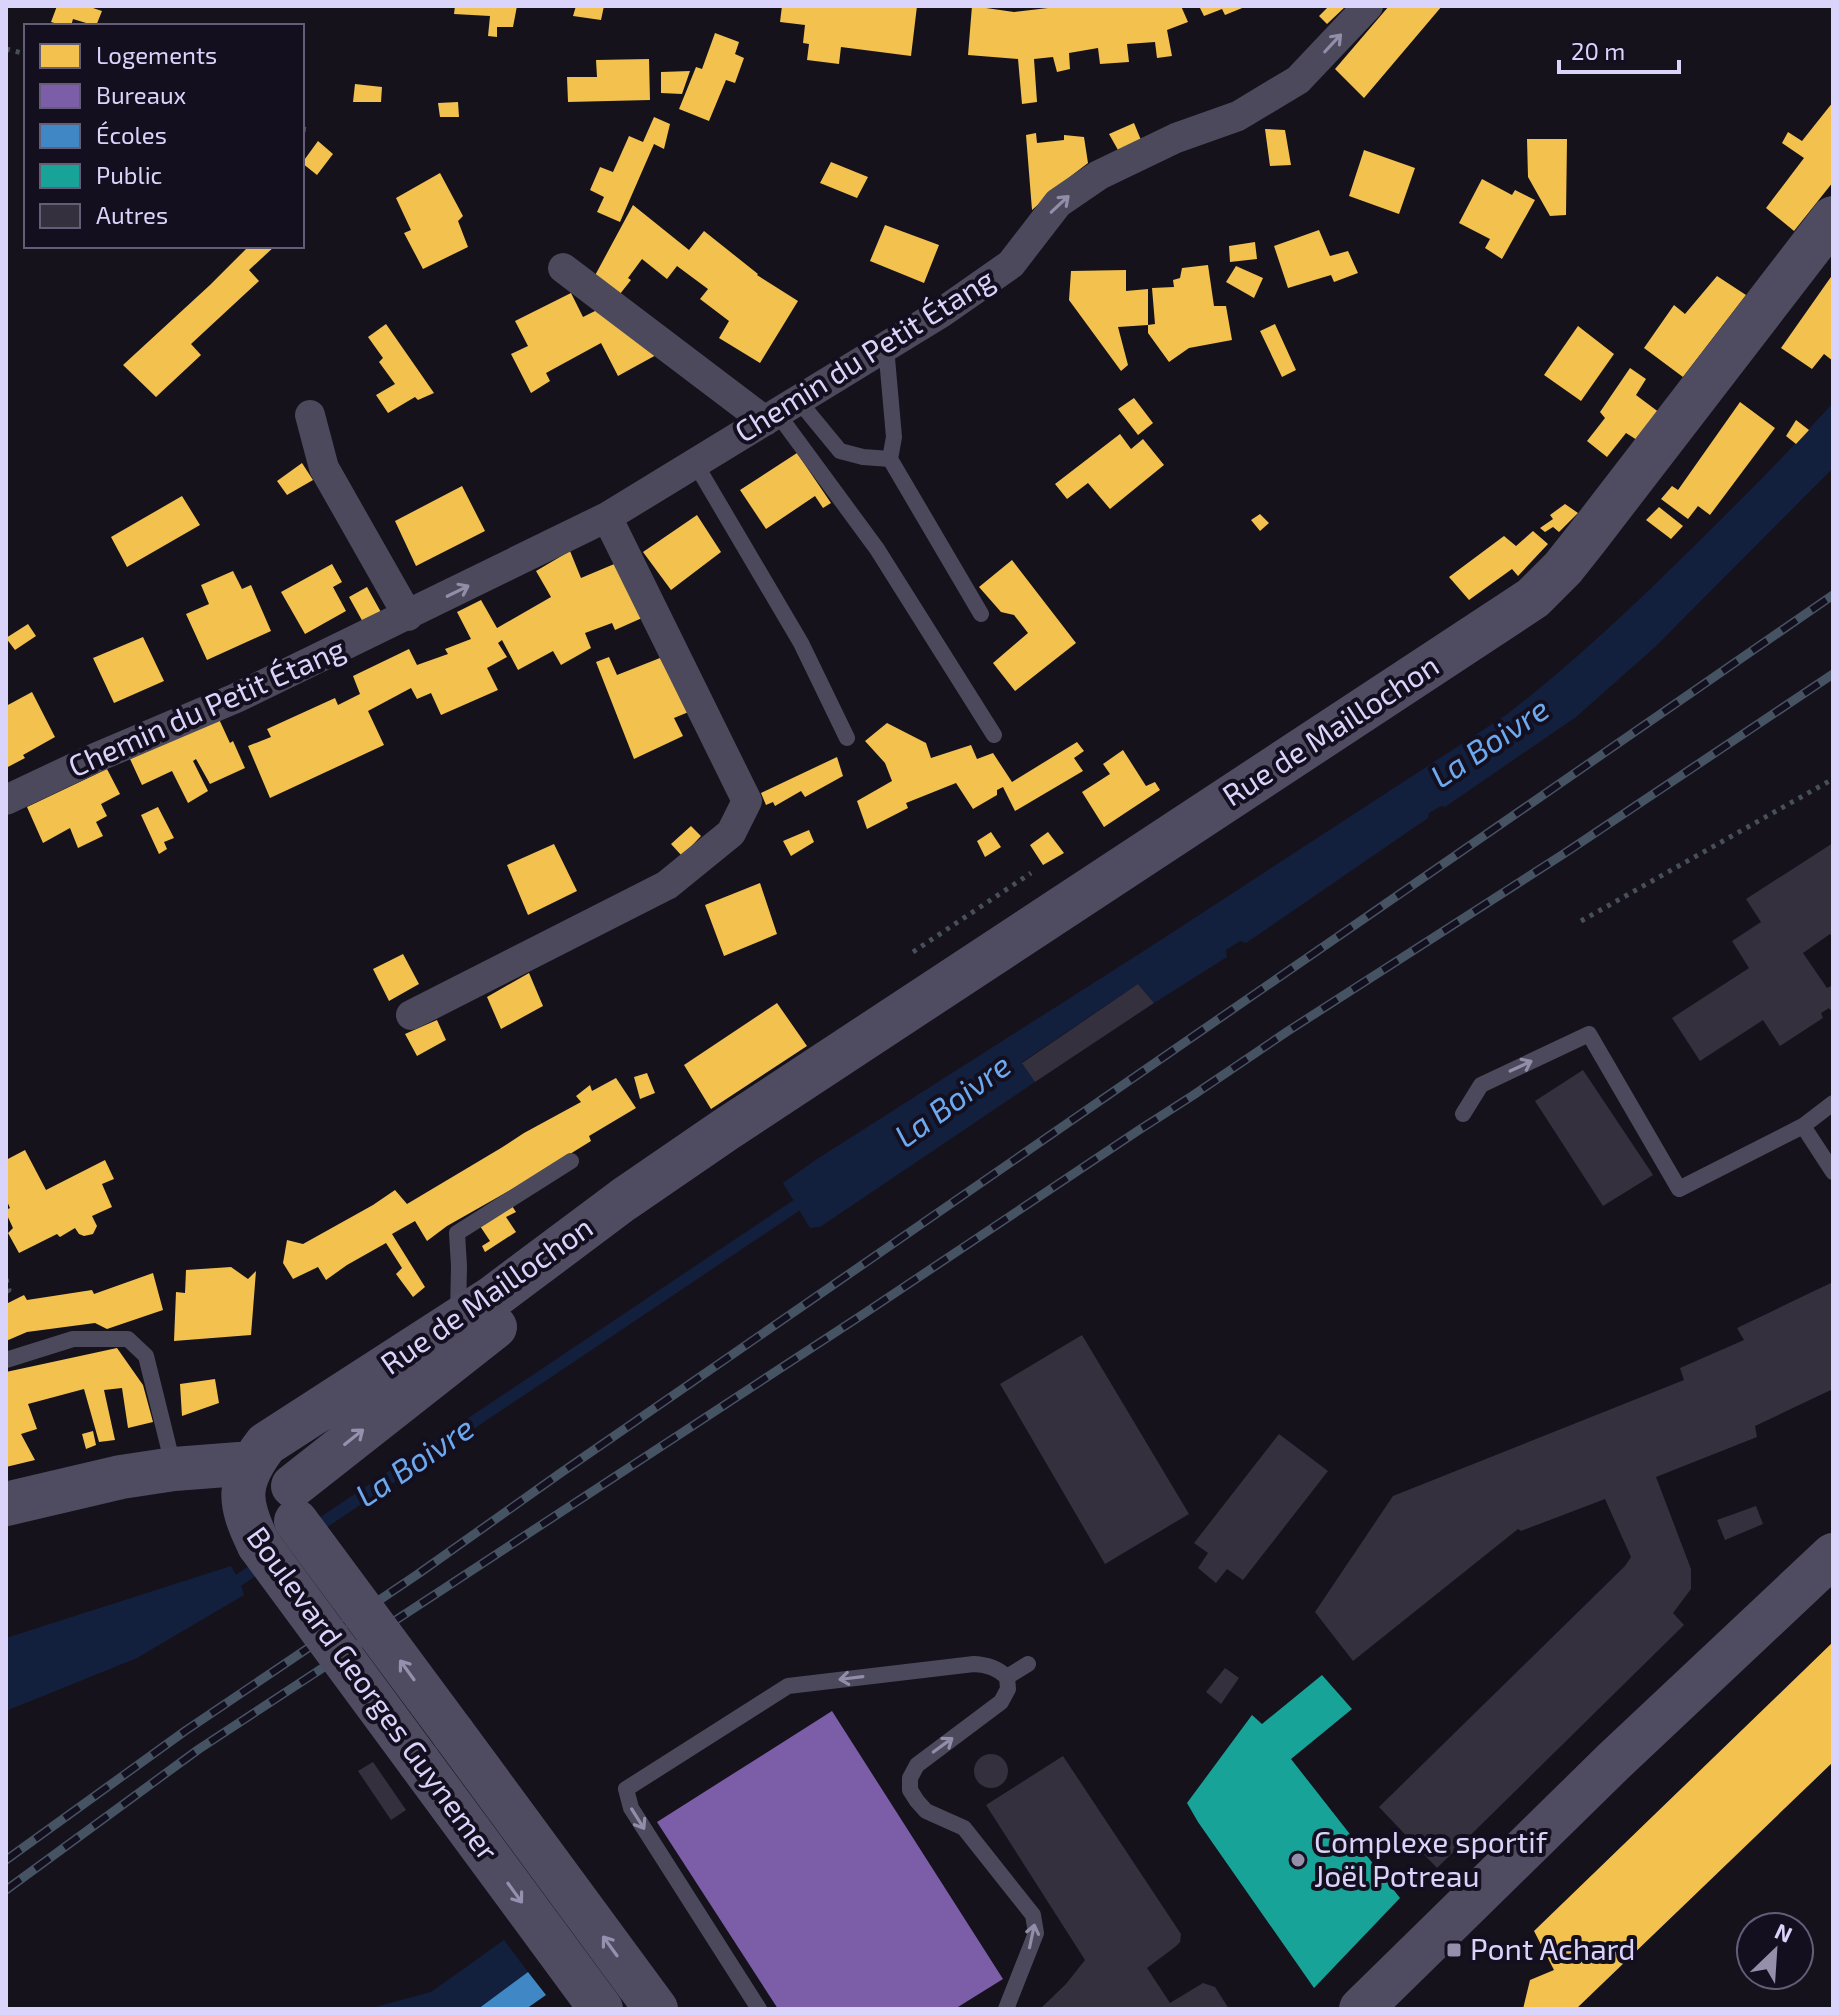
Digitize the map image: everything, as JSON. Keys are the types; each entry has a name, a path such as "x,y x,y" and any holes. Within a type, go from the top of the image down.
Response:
{"street":[{"name":"Chemin du Petit Étang","path":"6,800 236,698 607,517 941,313 1011,264 1058,203 1099,175 1176,138 1238,116 1298,80 1368,6"},
{"name":"Rue de Maillochon","path":"252,1463 266,1444 492,1298 623,1200 725,1130 1533,598 1586,539 1833,218"},
{"path":"563,268 780,412"},
{"path":"310,415 324,468 408,616"},
{"path":"411,1015 667,885 731,833 747,801 607,517"},
{"name":"Rue de Maillochon","path":"294,1503 725,1130"},
{"path":"6,1504 121,1477 252,1463"},
{"name":"Boulevard Georges Guynemer","path":"601,2009 259,1545 246,1518 242,1499 252,1463 294,1503 453,1733 656,2009"},
{"path":"1361,2009 1614,1761 1825,1567 1833,1533"}],"lane":[{"path":"886,347 894,437 890,459 981,614"},
{"path":"780,412 840,451 890,459"},
{"path":"780,412 877,549 994,735"},
{"path":"695,463 801,643 847,738"},
{"path":"1463,1114 1481,1085 1589,1034 1679,1189 1803,1126 1833,1103"},
{"path":"1803,1126 1833,1172"},
{"path":"458,1320 457,1233 571,1161"},
{"path":"6,1360 73,1339 128,1339 146,1356 174,1469"},
{"path":"759,2009 631,1808 626,1789 788,1686 974,1664 999,1669 1007,1677 1008,1689 1001,1702 917,1765 910,1778 910,1790 926,1811 964,1828 1033,1915 1036,1933 1006,2009"},
{"path":"1007,1677 1028,1664"}],"path":[{"path":"304,129 310,130"},
{"path":"1581,921 1833,779"},
{"path":"6,1279 9,1290 6,1292"}],"water":[{"name":"La Boivre","path":"1833,403 1833,468 1655,647 1576,717 1445,807 1429,813 1428,818 1246,943 1240,941 1226,950 1227,957 1154,1003 1138,984 1022,1062 1035,1082 820,1227 810,1228 783,1183 1506,715 1641,598 1760,481"},
{"path":"231,1566 244,1595 137,1658 6,1711 6,1638"},
{"path":"504,1940 528,1972 478,2009 368,2009 431,1992"}],"building: Logements":[{"path":"57,6 87,6 102,11 97,24 73,19 72,24 51,22"},
{"path":"455,6 517,6 513,27 497,27 497,37 488,36 490,16 454,14"},
{"path":"576,6 604,6 601,20 573,16"},
{"path":"782,6 917,6 911,56 841,47 839,64 807,60 809,44 803,43 805,25 780,22"},
{"path":"972,6 1014,12 1048,6 1181,6 1188,22 1167,30 1172,56 1157,58 1155,42 1127,44 1129,62 1100,64 1098,48 1069,53 1070,69 1057,72 1053,57 1034,59 1037,102 1022,104 1018,59 968,55"},
{"path":"1199,6 1247,6 1225,15 1222,9 1204,16"},
{"path":"1329,6 1346,6 1327,24 1319,16"},
{"path":"1389,6 1442,6 1364,98 1335,69"},
{"path":"715,33 739,42 735,54 744,58 735,83 726,80 709,121 679,109 696,67 702,69"},
{"path":"649,59 650,100 568,102 567,77 597,77 596,60"},
{"path":"690,71 682,94 661,93 661,72"},
{"path":"355,84 382,87 381,102 353,102"},
{"path":"458,102 459,117 440,117 438,103"},
{"path":"1833,102 1833,182 1794,231 1766,208 1804,158 1782,143 1788,132 1802,141"},
{"path":"654,117 670,124 664,149 654,144 620,222 597,212 604,197 590,190 600,167 613,172 629,136 643,142"},
{"path":"1134,123 1141,140 1118,150 1109,134"},
{"path":"1265,129 1285,130 1291,165 1270,166"},
{"path":"1036,133 1037,143 1064,140 1064,135 1084,137 1088,163 1032,210 1026,135"},
{"path":"1527,139 1567,139 1566,215 1550,216 1528,177"},
{"path":"318,141 333,154 317,175 304,165"},
{"path":"1364,150 1415,168 1399,214 1349,196"},
{"path":"831,162 868,177 857,198 820,183"},
{"path":"440,173 463,216 458,221 468,247 423,269 404,233 411,230 396,198"},
{"path":"1482,179 1512,195 1515,190 1535,200 1502,259 1485,248 1490,239 1459,223"},
{"path":"633,205 689,250 704,231 757,275 798,301 760,363 719,338 729,321 700,299 708,289 677,266 667,279 642,259 616,299 592,281"},
{"path":"885,225 939,245 924,283 870,261"},
{"path":"1319,230 1330,256 1348,251 1358,273 1334,282 1331,275 1288,288 1274,246"},
{"path":"1255,242 1257,259 1230,262 1229,246"},
{"path":"247,248 273,248 249,270 259,281 191,344 201,355 156,397 123,365"},
{"path":"1208,265 1214,306 1226,306 1232,340 1189,348 1169,362 1148,333 1148,325 1155,324 1152,288 1174,287 1173,280 1180,278 1182,268"},
{"path":"1236,266 1263,278 1254,298 1226,282"},
{"path":"1126,270 1126,291 1148,289 1148,325 1118,327 1128,365 1121,371 1069,300 1071,271"},
{"path":"1833,274 1833,361 1824,354 1812,369 1781,348"},
{"path":"1717,276 1746,295 1683,377 1644,348 1674,305 1685,314"},
{"path":"571,293 583,317 599,309 658,354 618,376 601,343 546,373 550,381 531,393 511,354 528,346 515,321"},
{"path":"386,324 434,393 418,400 415,397 388,413 376,395 395,384 379,362 383,358 368,337"},
{"path":"1275,324 1296,370 1282,377 1260,331"},
{"path":"1578,326 1614,354 1581,401 1544,375"},
{"path":"1630,368 1646,379 1636,395 1660,413 1637,440 1626,433 1607,457 1587,441 1605,418 1600,412"},
{"path":"1134,398 1153,423 1138,435 1118,409"},
{"path":"1740,402 1775,428 1710,515 1698,506 1688,519 1661,499 1672,486 1678,490"},
{"path":"1796,420 1809,430 1796,444 1786,436"},
{"path":"1120,434 1131,449 1143,439 1164,465 1110,509 1088,483 1067,499 1055,484"},
{"path":"797,453 831,503 823,508 815,496 766,529 740,490"},
{"path":"302,463 313,480 287,495 277,481"},
{"path":"462,486 485,531 416,566 395,521"},
{"path":"182,496 200,525 127,567 111,537"},
{"path":"1565,504 1578,513 1559,532 1553,527 1545,532 1540,528 1553,519 1550,515"},
{"path":"1659,507 1683,526 1671,539 1646,520"},
{"path":"1260,514 1269,523 1260,531 1251,520"},
{"path":"697,515 721,552 671,590 643,552"},
{"path":"1533,531 1548,544 1518,576 1512,569 1469,600 1449,577 1504,536 1516,546"},
{"path":"570,551 581,578 619,562 642,618 615,630 612,623 585,633 591,648 561,665 553,651 518,670 502,640 498,643 507,657 487,668 498,690 441,715 431,693 417,699 411,688 368,711 384,745 270,798 248,746 271,737 267,729 335,698 338,705 360,694 353,676 409,649 417,665 448,654 445,649 471,639 457,612 481,600 497,628 551,597 536,571"},
{"path":"1012,560 1076,643 1015,691 993,663 1028,633 1014,615 1001,612 979,587"},
{"path":"332,564 342,582 333,587 346,611 305,634 281,592"},
{"path":"233,571 242,589 251,585 271,631 207,660 186,614 209,604 201,585"},
{"path":"367,587 382,614 364,624 349,597"},
{"path":"28,624 36,636 15,650 6,638"},
{"path":"143,637 164,681 114,703 93,658"},
{"path":"609,657 617,675 660,658 691,711 674,718 683,736 634,759 596,662"},
{"path":"32,692 55,737 6,768 6,706"},
{"path":"218,717 245,768 210,784 196,759 193,761 208,791 188,803 172,771 142,785 130,759"},
{"path":"887,723 926,743 931,758 971,745 977,759 993,753 1012,782 1077,742 1084,751 1074,758 1083,771 1015,811 1003,787 997,790 997,795 973,809 956,783 906,803 908,808 867,829 857,801 892,781 885,763 865,741"},
{"path":"1123,750 1146,786 1155,782 1160,790 1104,827 1082,792 1110,774 1103,764"},
{"path":"837,757 843,776 805,797 801,791 775,806 773,802 766,805 761,793"},
{"path":"107,769 120,794 101,804 107,816 96,822 103,836 78,848 70,828 43,843 27,807"},
{"path":"158,807 174,838 164,842 167,849 159,854 141,815"},
{"path":"691,826 701,836 682,856 671,844"},
{"path":"809,830 814,842 791,856 783,841"},
{"path":"991,832 1001,847 985,857 977,841"},
{"path":"1048,832 1064,853 1043,865 1030,845"},
{"path":"554,844 577,891 528,915 507,865"},
{"path":"760,883 777,934 724,956 705,905"},
{"path":"403,954 419,984 389,1001 373,969"},
{"path":"529,973 543,1006 501,1029 487,997"},
{"path":"777,1003 807,1046 711,1109 684,1065"},
{"path":"437,1020 446,1040 417,1056 405,1034"},
{"path":"647,1073 655,1093 640,1099 634,1077"},
{"path":"616,1078 636,1108 589,1136 591,1141 427,1241 415,1221 392,1234 425,1287 413,1297 396,1274 402,1268 386,1243 326,1280 318,1267 293,1279 283,1263 287,1240 303,1244 395,1190 407,1204 581,1102 576,1096 590,1085 592,1091"},
{"path":"25,1150 46,1190 105,1160 114,1179 102,1184 112,1207 92,1216 97,1226 93,1234 84,1236 75,1228 19,1253 8,1233 13,1228 6,1213 10,1208 6,1199 6,1160"},
{"path":"512,1206 516,1212 506,1217 516,1232 485,1252 482,1246 490,1241 480,1226"},
{"path":"231,1267 248,1279 256,1271 251,1335 174,1341 176,1292 185,1293 186,1270"},
{"path":"153,1273 163,1310 107,1329 95,1323 27,1332 6,1341 6,1304 24,1295 27,1300 92,1290 94,1294"},
{"path":"117,1348 143,1385 153,1422 128,1428 122,1388 104,1390 115,1440 99,1442 84,1389 28,1404 37,1429 21,1434 35,1460 6,1467 6,1372"},
{"path":"215,1379 219,1403 182,1416 180,1384"},
{"path":"93,1431 96,1445 86,1449 82,1434"},
{"path":"1833,1642 1833,1762 1576,2009 1523,2009 1530,1980 1554,1970 1534,1931"}],"building: Bureaux":[{"path":"832,1711 1003,1979 958,2007 960,2009 778,2009 657,1822"}],"building: Écoles":[{"path":"528,1972 546,1995 526,2009 478,2009"}],"building: Public":[{"name":"Complexe sportif Joël Potreau","path":"1322,1675 1352,1709 1291,1759 1400,1898 1314,1988 1187,1803 1252,1715 1262,1724"}],"building: Autres":[{"path":"1833,843 1833,938 1830,934 1803,953 1827,988 1833,985 1833,1008 1821,1013 1823,1018 1780,1046 1763,1020 1700,1061 1672,1018 1749,968 1732,941 1761,922 1746,899"},
{"path":"1138,984 1154,1003 1035,1082 1022,1063"},
{"path":"1583,1070 1653,1175 1603,1206 1535,1101"},
{"path":"1833,1282 1833,1389 1755,1426 1757,1437 1656,1477 1691,1569 1691,1589 1673,1613 1684,1625 1437,1868 1379,1807 1631,1557 1605,1499 1521,1531 1518,1529 1353,1661 1315,1612 1393,1496 1684,1380 1680,1368 1744,1340 1737,1328"},
{"path":"1082,1335 1189,1514 1105,1564 1000,1384"},
{"path":"1279,1434 1328,1471 1243,1580 1227,1569 1216,1583 1198,1568 1208,1553 1194,1543"},
{"path":"1756,1506 1763,1524 1725,1540 1717,1520"},
{"path":"1225,1668 1239,1678 1221,1704 1206,1692"},
{"path":"991,1754 1003,1759 1008,1771 1003,1783 991,1788 979,1783 974,1771 979,1759"},
{"path":"1063,1756 1181,1934 1180,1942 1175,1947 1147,1968 1170,2003 1203,1983 1215,1987 1229,2009 1040,2009 1085,1960 986,1805"},
{"path":"373,1762 406,1810 391,1820 358,1771"}],"waterway":[{"name":"La Boivre","path":"312,1530 809,1197"},
{"name":"La Boivre","path":"225,1585 239,1580 264,1563"}],"railway":[{"path":"6,1860 185,1731 418,1574 1833,595"},
{"path":"6,1890 199,1749 1833,674"}],"place":[{"name":"Complexe sportif Joël Potreau","path":"1298,1860"},
{"name":"Pont Achard","path":"1454,1950"}]}
